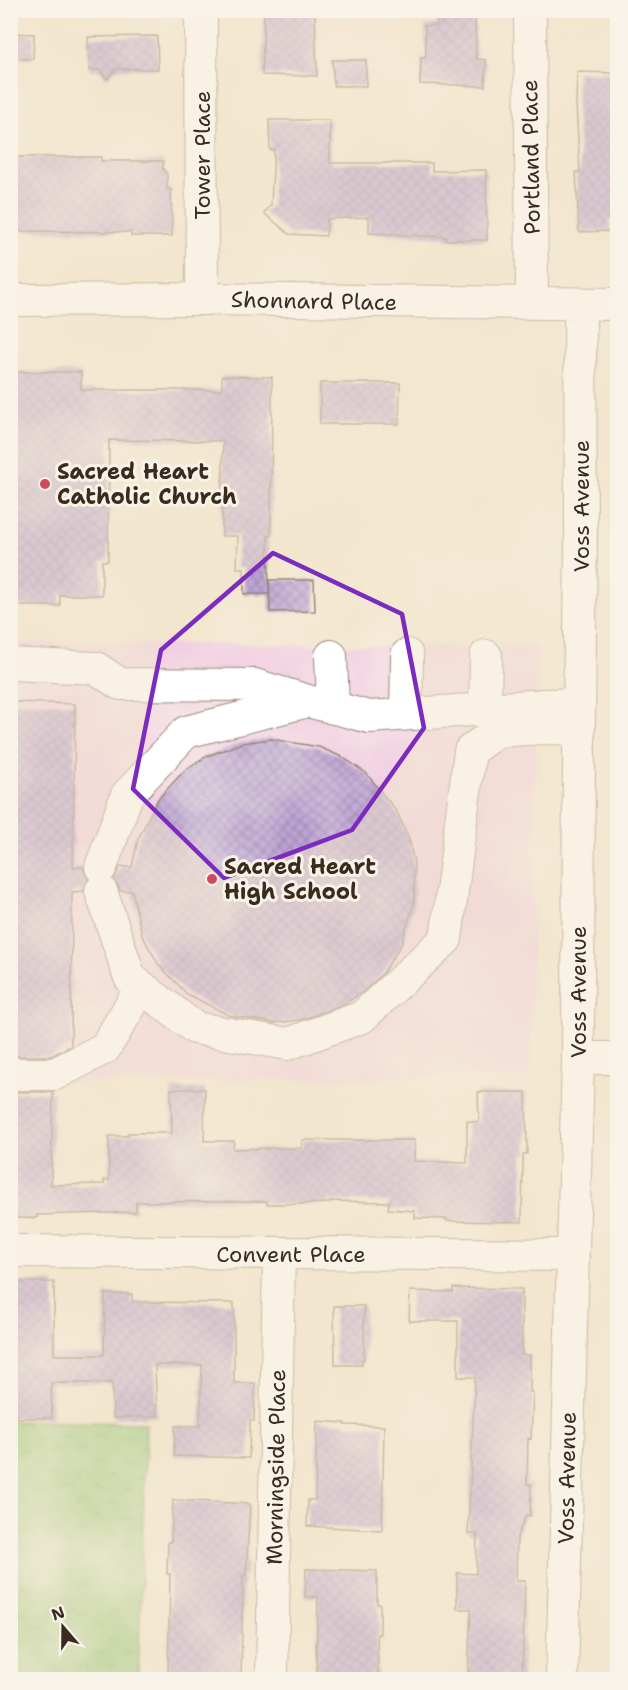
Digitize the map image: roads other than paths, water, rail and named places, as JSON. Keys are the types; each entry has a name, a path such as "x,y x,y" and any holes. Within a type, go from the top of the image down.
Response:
{"street":[{"name":"Tower Place","path":"201,10 202,299"},
{"name":"Portland Place","path":"530,10 532,303"},
{"name":"Shonnard Place","path":"10,300 202,299 618,304"},
{"name":"Voss Avenue","path":"562,1680 578,1058 580,304"},
{"path":"406,655 406,714"},
{"path":"320,705 331,656"},
{"path":"485,709 486,656"},
{"path":"10,664 96,668 120,684 255,685 369,717 485,709 579,717"},
{"path":"320,705 186,732 127,795 101,879 130,978 195,1028 288,1044 362,1017 446,939 470,751 497,731 544,728 579,717"},
{"path":"10,1074 55,1074 105,1048 141,988"},
{"path":"578,1058 618,1058"},
{"name":"Convent Place","path":"10,1251 572,1255"},
{"name":"Morningside Place","path":"272,1680 279,1254"}],"place":[{"name":"Sacred Heart Catholic Church","path":"45,484"},
{"name":"Sacred Heart High School","path":"212,879"}]}
